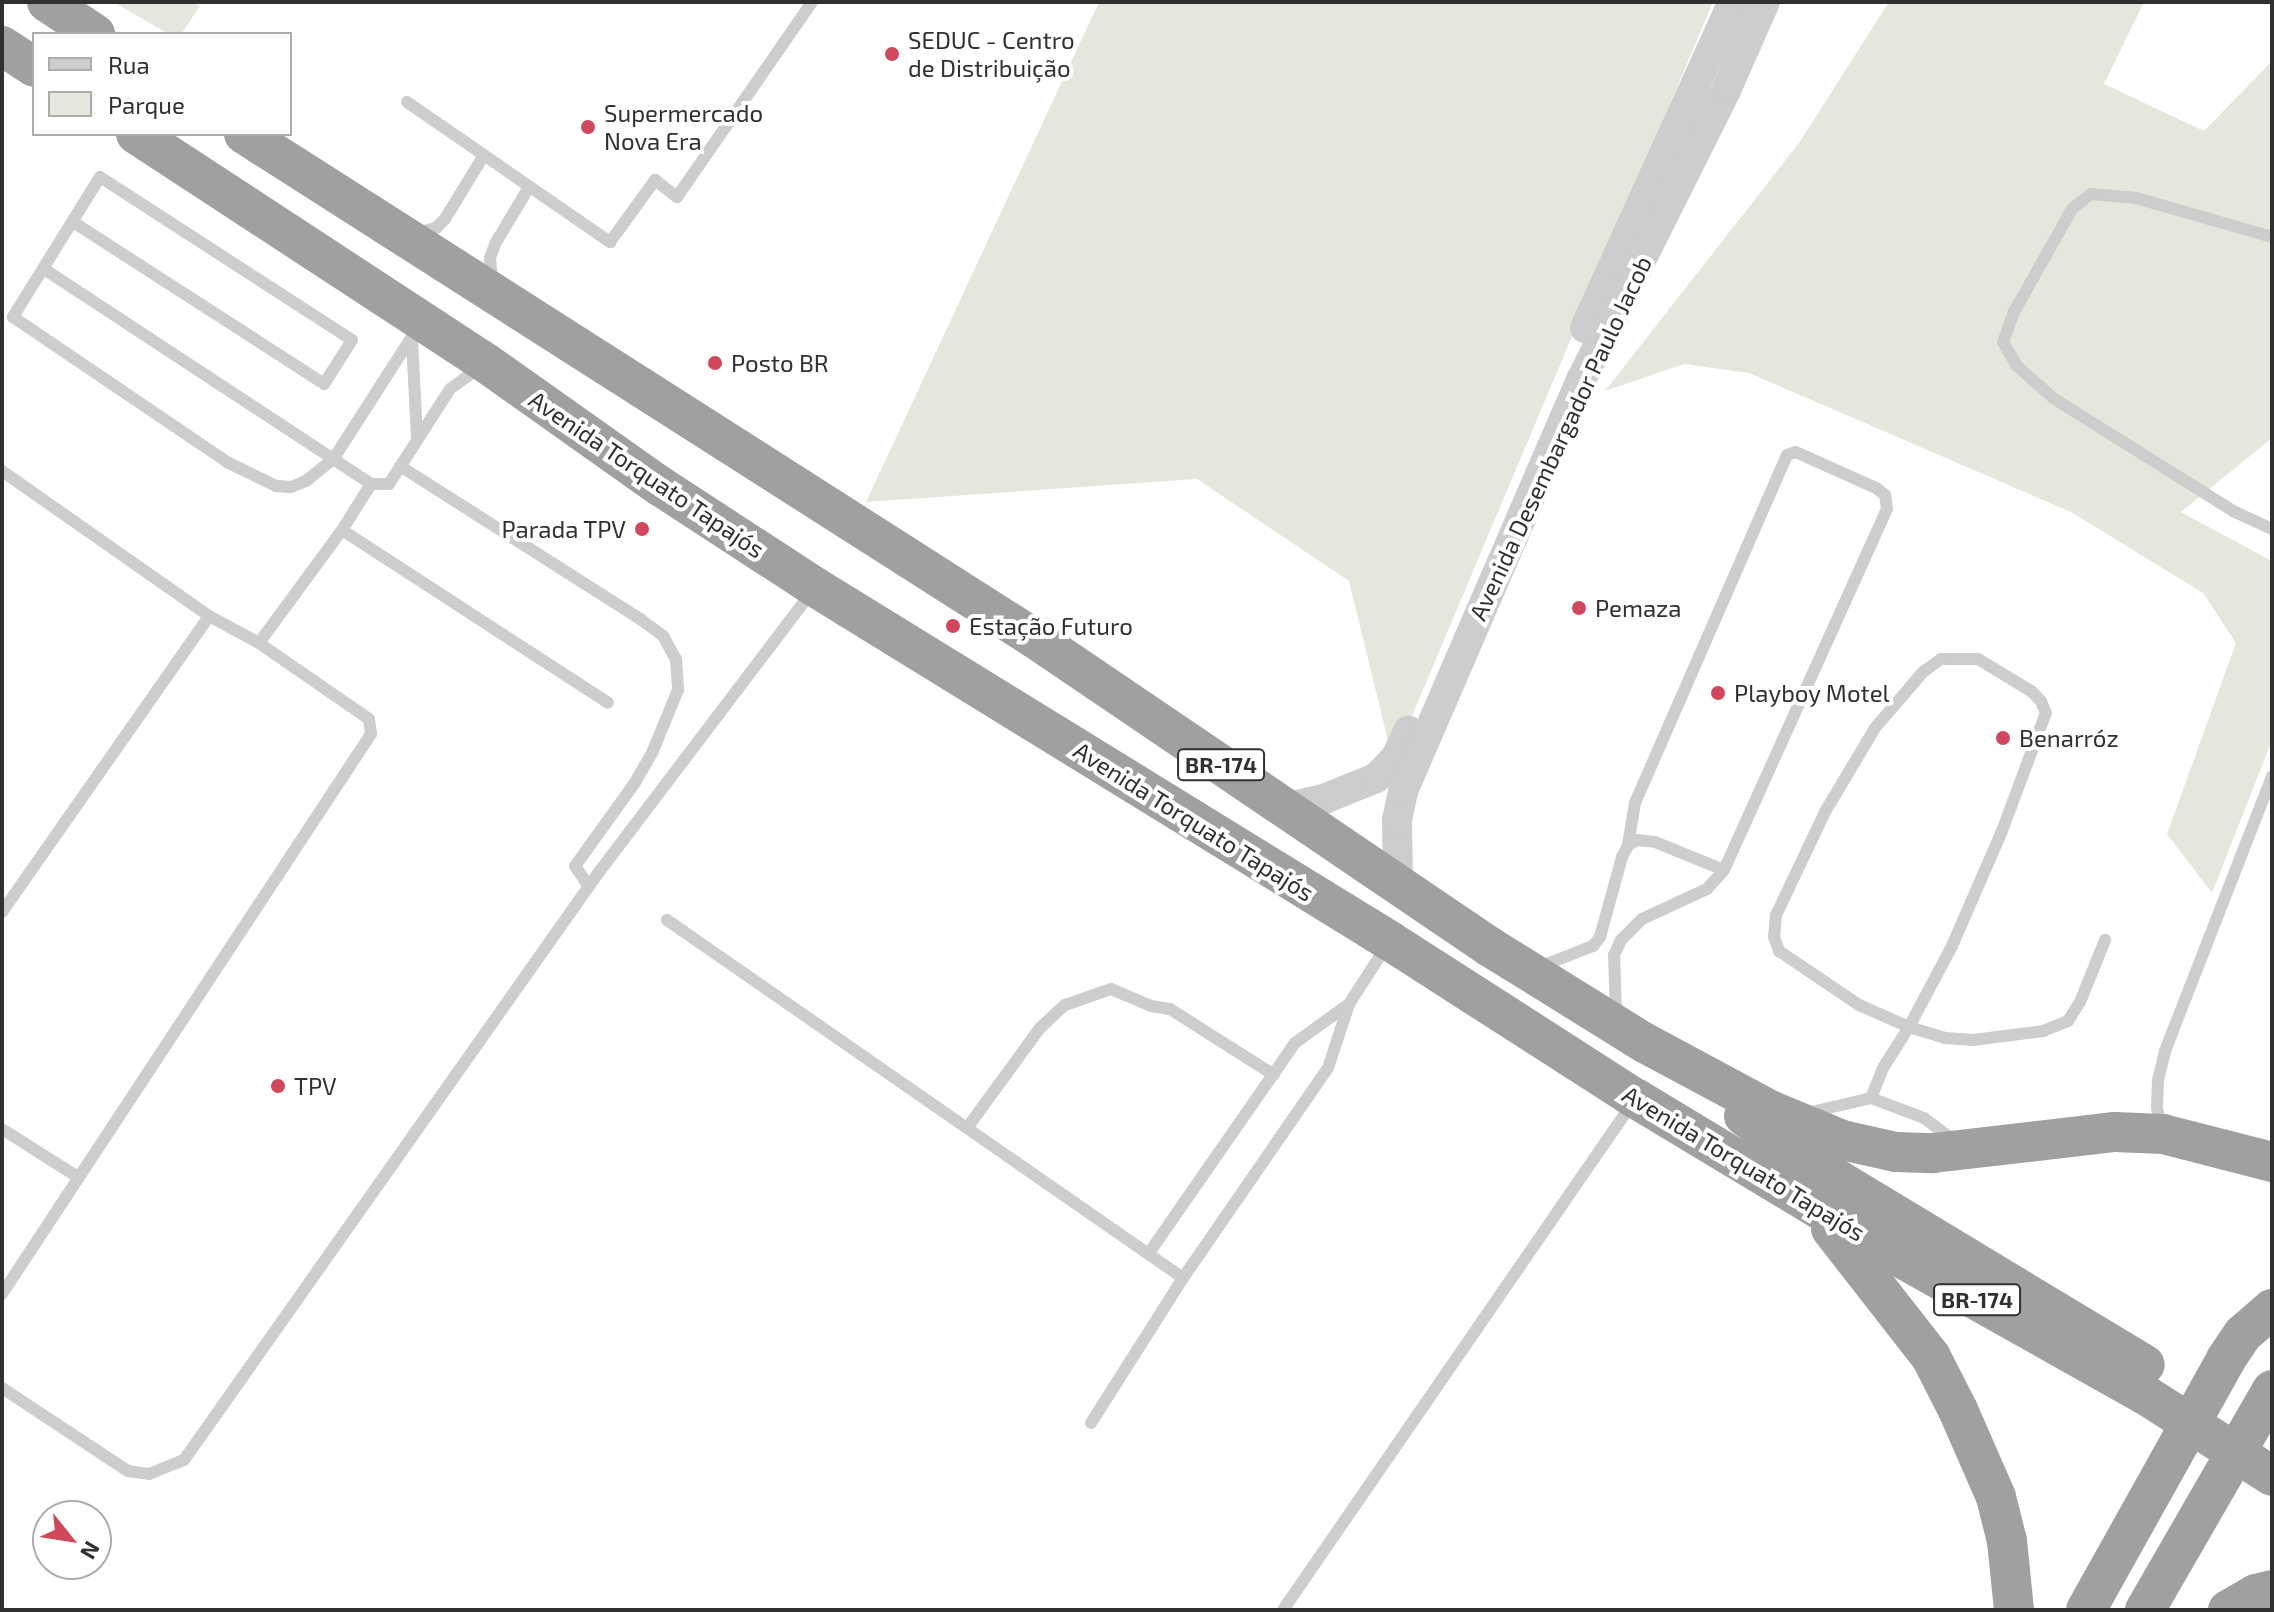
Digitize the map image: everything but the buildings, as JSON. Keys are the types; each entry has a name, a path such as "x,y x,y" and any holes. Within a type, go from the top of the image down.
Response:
{"highway":[{"path":"47,2 92,32"},
{"path":"2,46 32,66"},
{"name":"Avenida Torquato Tapajós","path":"139,136 416,330 486,363 660,486 815,587 1390,941 1635,1098 1811,1204 2151,1383 2272,1476"},
{"name":"BR-174","path":"247,136 1034,638 1529,971 1631,1034 1789,1119 1842,1140 1884,1150 1933,1153 2115,1132 2163,1134 2272,1162"},
{"path":"1631,1034 1797,1155 2151,1383 2272,1446"},
{"path":"1811,1204 1931,1357 1958,1410 1996,1497 2007,1541 2014,1610"},
{"path":"2086,1610 2226,1359 2243,1334 2272,1309"},
{"path":"2145,1610 2272,1390"},
{"path":"2228,1610 2256,1594 2272,1590"}],"street":[{"name":"Avenida Desembargador Paulo Jacob","path":"1284,808 1365,785 1388,769 1396,757 1737,17 1765,2"},
{"name":"Avenida Desembargador Paulo Jacob","path":"1398,885 1397,820 1403,791 1737,17"}],"lane":[{"path":"407,102 610,242 655,180 677,197 812,2"},
{"path":"400,234 436,228 484,155"},
{"path":"73,222 324,384 352,340 100,177 13,317 227,462 276,486 291,487 306,481 334,458 416,330"},
{"path":"497,295 490,258 529,187"},
{"path":"2272,237 2136,198 2091,194 2072,209 2014,312 2003,342 2017,366 2053,398 2233,511 2272,529"},
{"path":"44,269 371,484 389,484 450,389 486,363"},
{"path":"416,330 417,438"},
{"path":"1529,971 1593,946 1600,937 1628,845 1635,803 1787,455 1796,452 1876,488 1885,495 1887,509 1724,870 1707,889 1642,919 1621,940 1614,955 1631,1034"},
{"path":"400,466 640,619 663,636 676,659 678,690 652,753 634,784 575,866 589,887"},
{"path":"2,471 209,616 259,643 369,719 371,734 2,1294"},
{"path":"259,643 342,530 371,484"},
{"path":"342,530 608,703"},
{"path":"2,1388 128,1471 149,1474 184,1460 589,887 815,587"},
{"path":"2,912 209,616"},
{"path":"1871,1098 1883,1068 1909,1027 1952,946 2002,831 2046,713 2041,701 2031,691 1978,659 1941,659 1923,672 1875,728 1825,812 1776,915 1774,937 1779,951 1859,1005 1909,1027 1945,1038 1973,1040 2043,1031 2068,1021 2080,1002 2105,940"},
{"path":"2163,1134 2157,1108 2158,1080 2165,1051 2272,776"},
{"path":"1628,845 1637,840 1655,842 1724,870"},
{"path":"667,920 1183,1278"},
{"path":"1091,1423 1183,1278 1328,1068 1349,1004 1390,941"},
{"path":"967,1128 1040,1028 1065,1005 1111,989 1170,1009 1274,1075"},
{"path":"1149,1253 1295,1043 1349,1004"},
{"path":"1283,1610 1635,1098"},
{"path":"1789,1119 1816,1109 1871,1098 1924,1118 1963,1150"},
{"path":"2,1129 78,1177"}],"green space":[{"path":"113,2 193,2 200,6 182,32 166,32"},
{"path":"1099,2 1713,2 1393,761 1349,581 1197,479 866,502"},
{"path":"1889,2 2144,2 2104,84 2204,131 2272,61 2272,438 2181,512 2272,561 2272,740 2212,893 2167,834 2236,643 2203,593 2071,512 1749,373 1684,364 1605,391 1799,143"}],"place":[{"name":"SEDUC - Centro de Distribuição","path":"892,54"},
{"name":"Supermercado Nova Era","path":"588,127"},
{"name":"Posto BR","path":"715,363"},
{"name":"Parada TPV","path":"642,529"},
{"name":"Pemaza","path":"1579,608"},
{"name":"Estação Futuro","path":"953,626"},
{"name":"Playboy Motel","path":"1718,693"},
{"name":"Benarróz","path":"2003,738"},
{"name":"TPV","path":"278,1086"}]}
